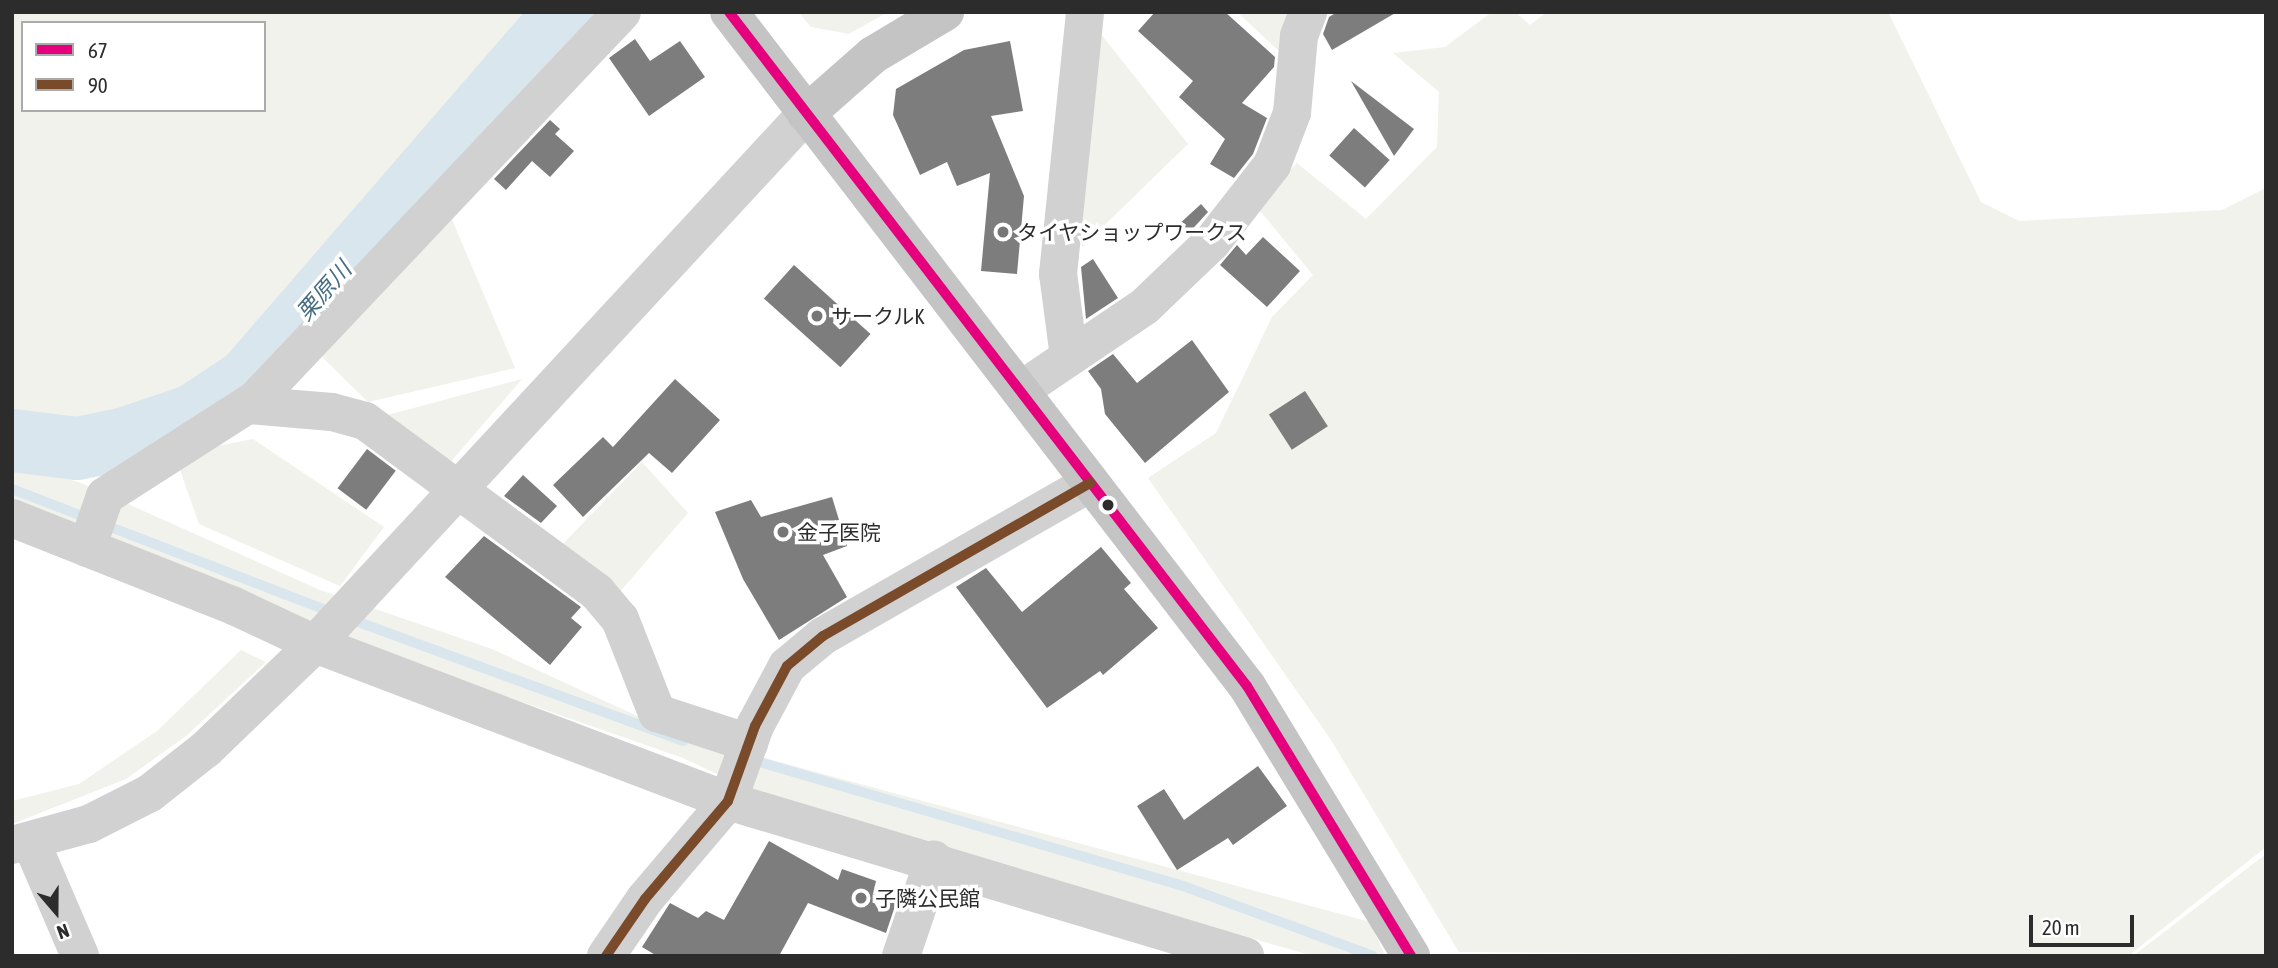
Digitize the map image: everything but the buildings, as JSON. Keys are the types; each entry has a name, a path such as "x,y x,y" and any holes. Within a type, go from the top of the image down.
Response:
{"main road":[{"path":"729,12 1247,686 1411,956"},
{"path":"806,114 873,55 945,12"}],"street":[{"path":"87,548 105,496 248,405 622,12"},
{"path":"1069,357 1058,274 1085,12"},
{"path":"1021,390 1144,306 1212,243 1272,165 1292,113 1299,36 1308,12"},
{"path":"80,956 22,844 89,824 150,793 206,749 318,640 364,587 806,114"},
{"path":"248,405 332,412 365,421 457,488 597,592 620,619 657,713 740,770"},
{"path":"606,956 645,898 740,770 788,666 823,636 1090,482"},
{"path":"12,518 318,640 740,770 934,859 1245,956"},
{"path":"901,956 934,859"}],"shaded area":[{"path":"12,12 555,12 395,167 320,270 183,409 76,435 12,418"},
{"path":"798,12 888,12 849,34 811,27"},
{"path":"1237,12 1294,12 1281,53"},
{"path":"1492,12 1515,12 1530,25 1547,12 1888,12 1981,202 2019,221 2222,210 2266,188 2266,847 2128,956 1459,952 1331,740 1148,478 1216,433 1272,317 1313,275 1256,206 1297,163 1366,219 1437,147 1439,92 1393,53 1445,47"},
{"path":"1101,34 1188,144 1082,247 1083,194"},
{"path":"450,215 515,368 368,402 319,354"},
{"path":"522,379 436,479 365,421"},
{"path":"253,439 384,527 340,586 199,524 180,470 212,447"},
{"path":"12,461 81,483 320,590 492,649 648,721 742,752 1370,922 1385,956 1313,956 760,794 683,758 376,651 12,504"},
{"path":"642,462 688,513 618,594 556,551"},
{"path":"241,650 266,662 186,736 126,779 12,824 12,801 79,784 157,731"},
{"path":"2266,854 2266,956 2133,956"}],"waterway":[{"name":"栗原川","path":"12,440 77,448 125,438 193,415 247,379 565,12"},
{"path":"12,489 334,613"},
{"path":"350,619 683,741"},
{"path":"749,759 1183,886 1373,956"}],"transit line":[{"name":"67","path":"729,12 1247,686 1411,956"},
{"name":"90","path":"606,956 645,899 728,801 755,726 787,666 823,636 1090,483"}],"place":[{"name":"タイヤショップワークス","path":"1003,232"},
{"name":"サークルK","path":"817,316"},
{"name":"金子医院","path":"783,532"},
{"name":"子隣公民館","path":"861,898"}]}
